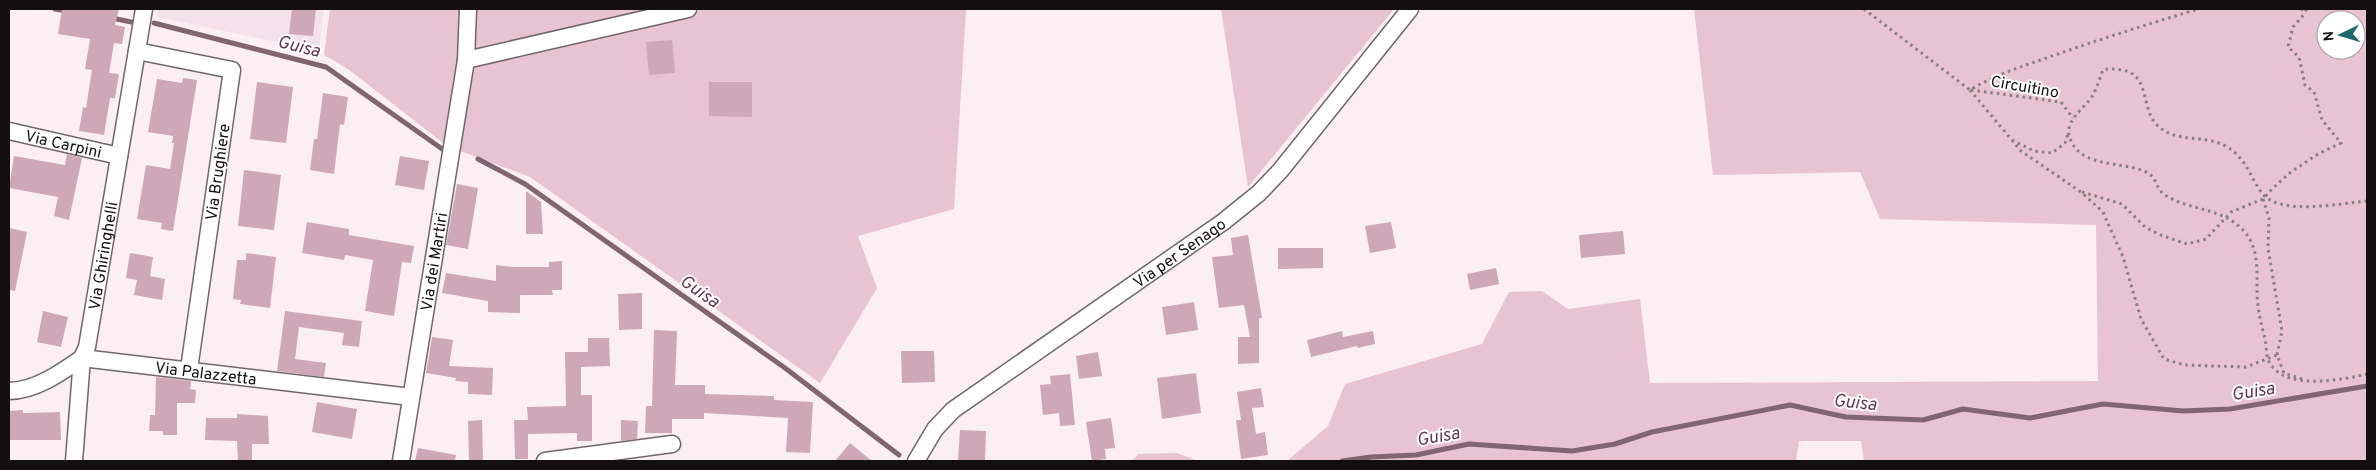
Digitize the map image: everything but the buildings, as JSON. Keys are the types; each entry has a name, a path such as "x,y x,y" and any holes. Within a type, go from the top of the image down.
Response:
{"street":[{"name":"Via Ghiringhelli","path":"74,461 82,358 87,347 144,9"},
{"name":"Via dei Martiri","path":"401,461 466,60 468,9"},
{"path":"466,60 688,9"},
{"name":"Via per Senago","path":"916,461 935,429 953,410 1197,241 1259,193 1280,171 1410,9"},
{"name":"Via Brughiere","path":"137,51 232,70 189,370"},
{"name":"Via Carpini","path":"9,131 119,156"},
{"path":"9,391 30,388 82,358"},
{"name":"Via Palazzetta","path":"82,358 411,397"},
{"path":"545,461 672,444"}],"path":[{"path":"1864,9 1970,90 2021,152 2081,192 2103,212 2123,257 2141,319 2164,359 2184,366 2246,367 2277,355"},
{"path":"1970,90 1988,79 2011,70 2094,41 2198,9"},
{"path":"2081,192 2122,204 2145,226 2158,234 2187,244 2206,239 2231,212 2265,198 2291,172 2318,154 2341,143 2322,120 2314,92 2305,85 2299,57 2288,47 2292,27 2306,10 2301,9"},
{"path":"2011,140 2034,151 2052,153 2065,143 2074,117 2092,96 2103,70 2109,68 2132,73 2141,84 2154,123 2173,136 2214,141 2228,147 2244,161 2265,198 2269,218 2268,248 2282,332 2277,355 2284,373 2308,380"},
{"name":"Circuitino","path":"1970,90 2061,102 2074,117"},
{"path":"2070,128 2071,141 2083,153 2098,161 2144,171 2153,177 2163,195 2226,217 2247,235 2255,253 2260,321 2268,359 2272,367 2284,377 2308,380 2339,379 2367,374"},
{"path":"2265,198 2277,203 2301,207 2367,201"}],"shaded area":[{"path":"158,9 324,9 319,51 157,17"},
{"path":"330,9 966,9 954,209 858,236 877,288 820,383 530,177 447,146 348,69 324,55"},
{"path":"1221,9 1394,9 1248,187"},
{"path":"1694,9 2367,9 2367,461 1864,461 1861,441 1799,441 1796,461 1287,461 1328,426 1345,384 1482,344 1509,292 1542,291 1568,309 1640,299 1650,383 2098,381 2096,225 1880,219 1860,172 1713,175"},
{"path":"1177,453 1198,461 1131,461 1139,454"}],"waterway":[{"name":"Guisa","path":"55,9 67,11"},
{"name":"Guisa","path":"112,18 131,22"},
{"name":"Guisa","path":"154,23 326,67 445,151"},
{"name":"Guisa","path":"478,159 525,184 785,368 899,455"},
{"name":"Guisa","path":"1342,461 1371,457 1416,455 1469,444 1572,451 1615,444 1652,432 1790,405 1846,417 1923,420 1963,409 2030,418 2103,404 2183,411 2230,409 2367,386"}]}
